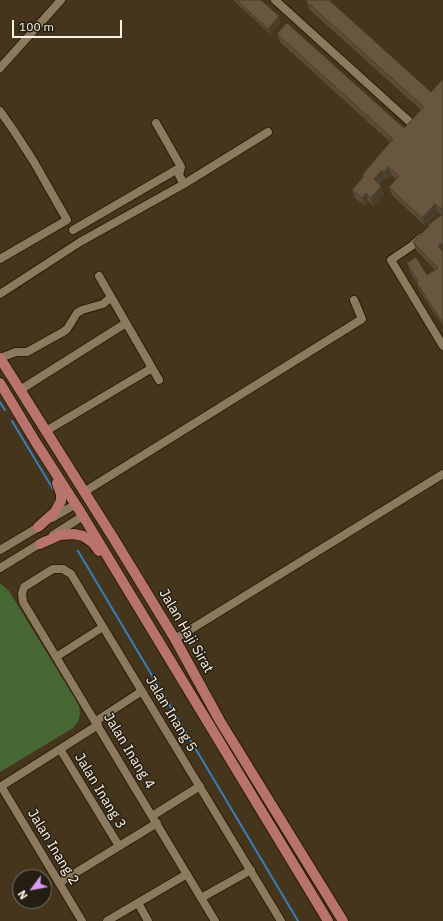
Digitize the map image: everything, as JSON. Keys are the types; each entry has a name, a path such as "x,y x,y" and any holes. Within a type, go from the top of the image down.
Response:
{"main road":[{"name":"Jalan Haji Sirat","path":"0,358 176,639 220,721 343,921"},
{"path":"0,377 6,393"},
{"name":"Jalan Haji Sirat","path":"0,383 35,441 81,509 328,921"},
{"path":"20,390 35,419 82,499 81,509 90,511 104,533 114,539"},
{"path":"35,441 61,494 61,501 55,512 38,527"},
{"path":"40,544 60,535 74,534 83,536 93,543 158,646 180,675"}],"street":[{"path":"0,68 61,0"},
{"path":"275,0 411,123"},
{"path":"0,111 34,162 80,242"},
{"path":"156,123 181,167 179,175 184,184"},
{"path":"0,294 80,242 184,184 268,132"},
{"path":"73,230 181,167"},
{"path":"0,259 66,220"},
{"path":"423,236 413,246 391,260 443,346"},
{"path":"99,276 159,380"},
{"path":"0,358 16,352 27,352 64,332 77,313 103,304 111,297"},
{"path":"84,492 362,319 354,300"},
{"path":"20,390 126,323"},
{"path":"46,431 152,368"},
{"path":"176,639 443,474"},
{"path":"0,550 38,527 81,509"},
{"path":"0,568 40,544 81,509"},
{"name":"Jalan Inang 5","path":"22,594 24,587 53,569 63,569 71,574 281,921"},
{"name":"Jalan Inang 4","path":"22,594 24,602 56,657 215,921"},
{"path":"56,657 103,627"},
{"path":"0,786 60,749 142,691"},
{"name":"Jalan Inang 3","path":"60,749 119,846"},
{"name":"Jalan Inang 2","path":"0,786 82,921"},
{"path":"59,883 119,846 200,786"},
{"path":"201,898 251,870"},
{"path":"107,921 187,874"},
{"path":"138,903 148,921"}],"green space":[{"path":"0,583 9,591 74,697 79,706 80,713 78,722 73,728 0,772"}],"building":[{"path":"237,0 261,0 279,16 268,29"},
{"path":"329,0 431,92 443,79 443,207 441,209 435,204 422,218 389,187 399,176 388,167 384,172 382,170 374,179 381,186 371,198 366,193 362,198 352,190 364,176 362,175 393,139 277,34 287,23 404,128 424,107 306,1"},
{"path":"443,214 443,243 438,246 443,252 443,323 416,282 418,281 407,263 416,257 427,275 438,268 413,242 429,226 428,225"}],"waterway":[{"path":"0,402 5,410"},
{"path":"12,421 53,489"},
{"path":"78,551 298,921"}]}
